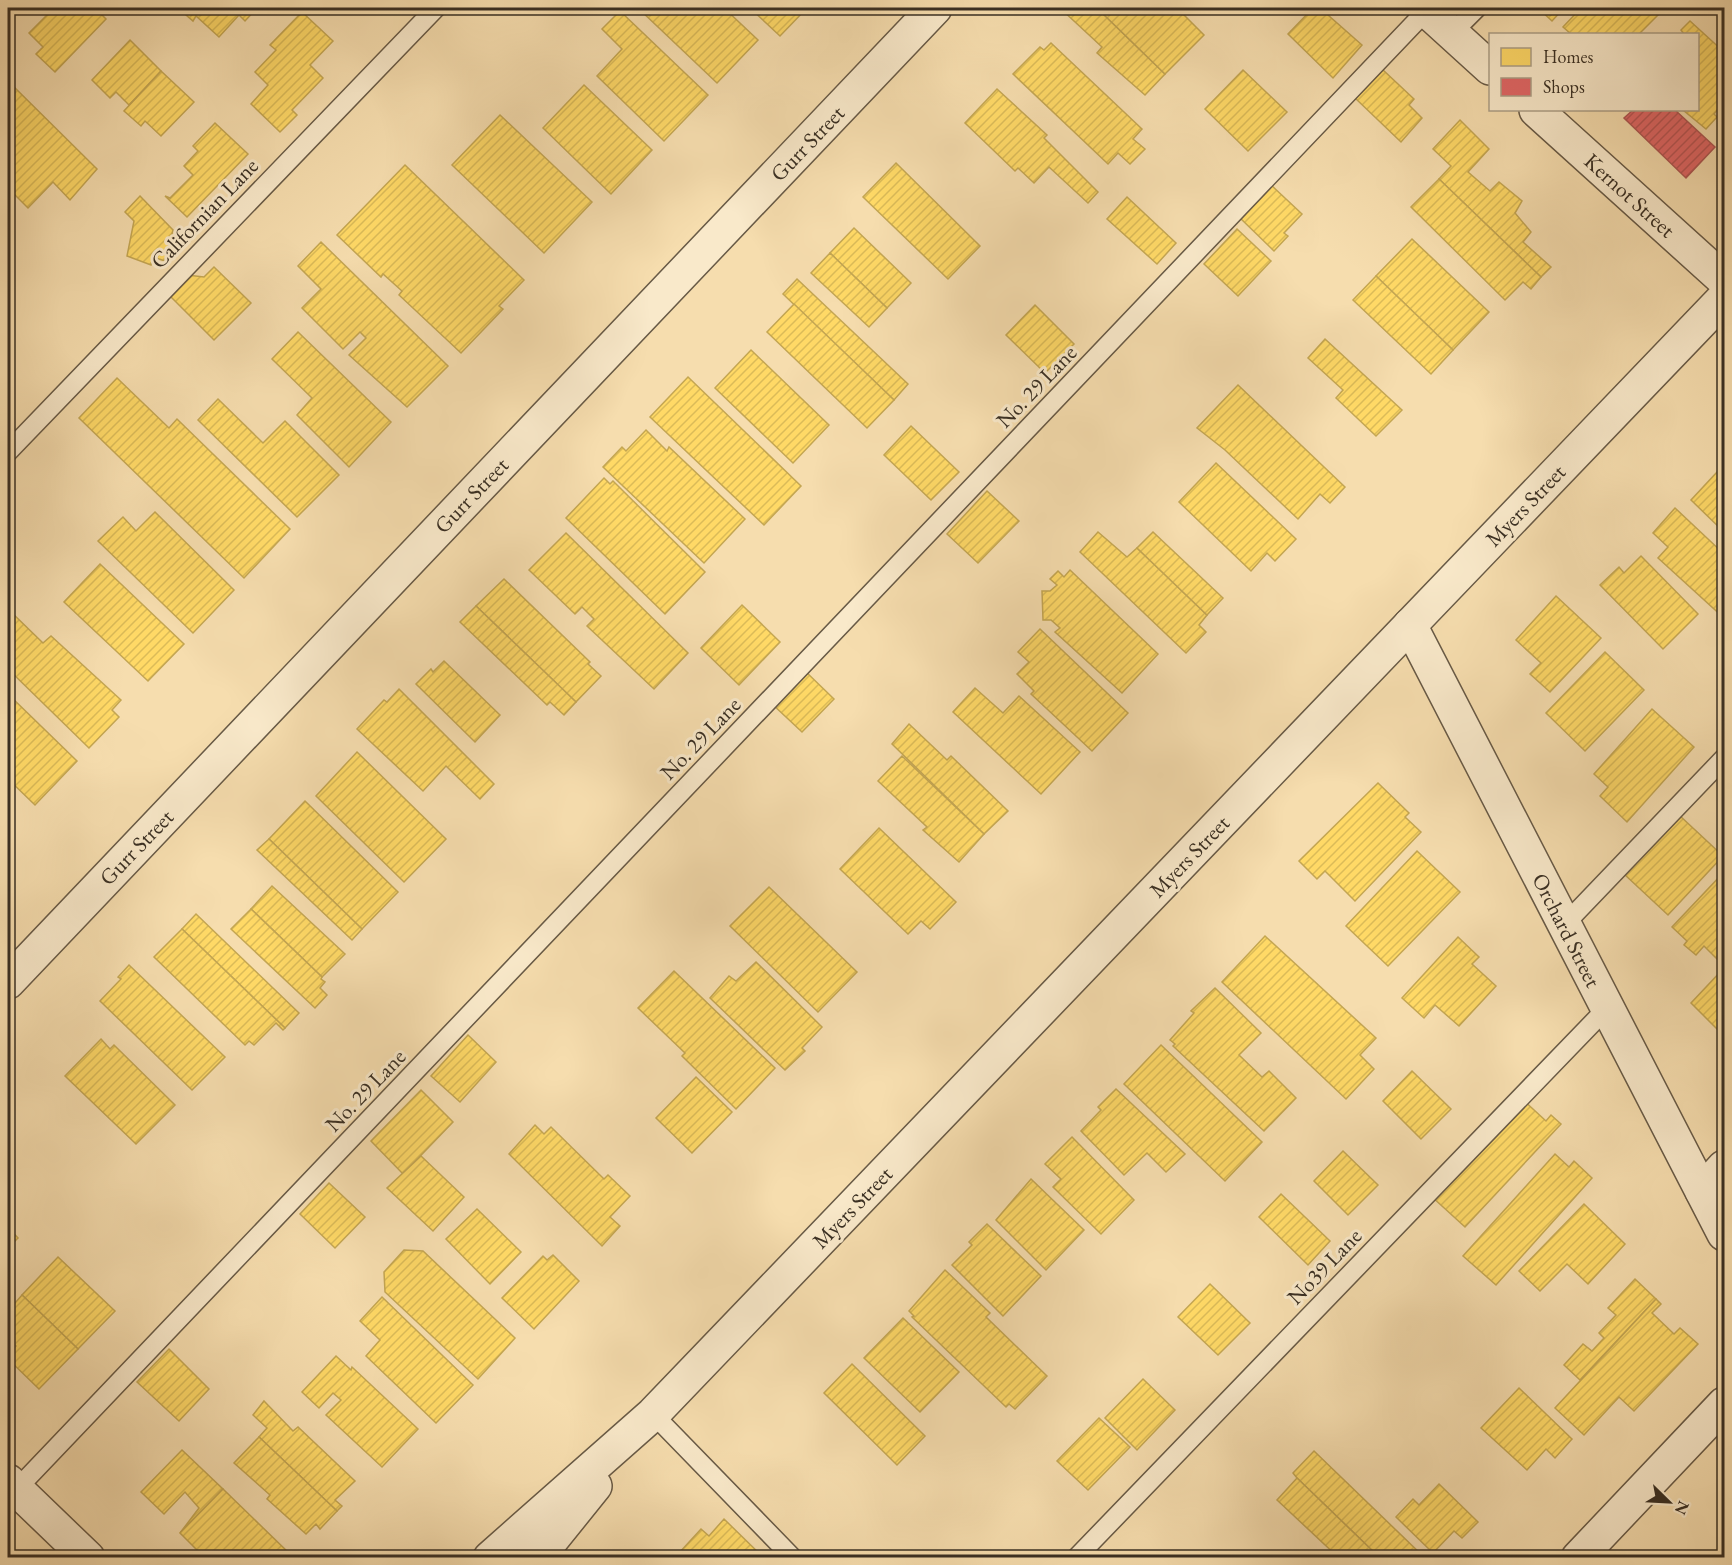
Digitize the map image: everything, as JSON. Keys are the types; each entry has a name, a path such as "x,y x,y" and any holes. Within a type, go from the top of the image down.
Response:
{"street":[{"name":"Gurr Street","path":"8,982 935,8"},
{"path":"1426,9 1489,66"},
{"name":"Kernot Street","path":"1537,111 1725,280"},
{"name":"Myers Street","path":"537,1557 653,1414 1725,298"},
{"name":"Orchard Street","path":"1410,625 1725,1234"},
{"path":"1702,1191 1725,1167"},
{"path":"1578,1557 1725,1404"},
{"name":"Myers Street","path":"490,1557 653,1414"},
{"path":"11,1489 88,1557"}],"lane":[{"name":"Californian Lane","path":"8,452 436,8"},
{"path":"1452,33 1477,8"},
{"name":"No. 29 Lane","path":"11,1489 1426,9"},
{"path":"1564,924 1725,758"},
{"name":"No39 Lane","path":"1076,1557 1607,1008"},
{"path":"653,1414 793,1557"}],"building: Homes":[{"path":"54,8 95,8 106,19 55,72 36,54 43,47 29,33"},
{"path":"178,8 257,8 245,21 239,15 219,37 196,16 193,21"},
{"path":"638,8 724,8 758,40 717,83"},
{"path":"750,8 805,8 806,9 780,36"},
{"path":"1060,8 1097,8 1165,74 1145,95 1097,53 1102,47"},
{"path":"1097,8 1177,8 1204,35 1165,74"},
{"path":"1313,8 1320,8 1362,45 1333,78 1288,34"},
{"path":"1538,8 1564,8 1552,21"},
{"path":"1581,8 1665,8 1640,33 1570,33 1563,27"},
{"path":"620,11 708,95 664,141 597,76 622,49 602,29"},
{"path":"302,12 333,41 310,65 323,78 292,110 297,115 280,132 251,104 268,85 255,72 276,50 270,45"},
{"path":"1690,21 1724,52 1724,102 1714,114 1717,117 1706,129 1684,111 1699,111 1699,33 1683,33 1681,30"},
{"path":"130,40 161,71 129,105 116,92 110,98 92,80"},
{"path":"1051,43 1142,129 1133,139 1145,149 1130,164 1118,153 1108,164 1013,74 1040,47 1044,50"},
{"path":"1382,69 1414,99 1409,105 1422,118 1401,142 1355,98"},
{"path":"1243,70 1287,112 1248,151 1205,109"},
{"path":"161,71 194,102 161,136 145,121 141,126 124,111"},
{"path":"8,81 97,169 70,200 53,182 28,208 8,188"},
{"path":"584,85 652,150 611,194 543,128"},
{"path":"997,89 1047,135 1044,138 1098,192 1088,203 1049,167 1034,183 1018,168 1015,171 965,123"},
{"path":"500,115 592,202 544,253 452,165"},
{"path":"1460,120 1489,149 1468,172 1490,191 1499,182 1522,201 1515,213 1531,232 1523,242 1551,267 1541,277 1439,179 1451,166 1433,149"},
{"path":"215,123 248,154 187,217 165,196 170,198 193,175 184,166 198,151 193,146"},
{"path":"896,163 980,246 948,279 863,197"},
{"path":"405,165 524,280 499,306 503,309 461,353 399,295 402,291 383,274 381,277 337,235"},
{"path":"1439,179 1541,277 1531,289 1523,282 1505,300 1411,207"},
{"path":"1270,184 1302,214 1284,233 1288,236 1274,251 1238,216"},
{"path":"140,196 173,230 165,261 153,257 151,265 127,256 134,221 125,212"},
{"path":"1127,197 1176,243 1157,264 1107,219"},
{"path":"854,228 911,283 887,308 830,253"},
{"path":"1237,229 1271,261 1238,296 1204,264"},
{"path":"1412,239 1489,312 1453,350 1376,276"},
{"path":"321,242 448,366 407,407 349,355 366,338 360,332 343,349 302,308 321,289 298,266"},
{"path":"830,253 887,308 869,327 811,273"},
{"path":"214,267 251,303 214,340 169,295 187,275 204,277"},
{"path":"1376,276 1453,350 1431,374 1353,300"},
{"path":"797,279 908,384 894,400 783,294"},
{"path":"794,304 894,400 867,428 767,332"},
{"path":"1035,305 1074,344 1045,373 1006,335"},
{"path":"298,332 391,422 349,467 297,415 312,398 272,359"},
{"path":"1325,339 1402,410 1376,436 1336,398 1343,390 1308,358"},
{"path":"751,350 829,425 793,463 715,388"},
{"path":"688,377 801,486 764,525 650,417"},
{"path":"117,378 169,428 177,419 290,529 244,578 79,418"},
{"path":"1238,385 1345,487 1330,503 1320,494 1298,519 1225,450 1197,428"},
{"path":"218,399 263,443 285,421 339,475 297,517 198,420"},
{"path":"911,426 959,472 931,500 884,455"},
{"path":"646,430 667,451 669,447 745,519 704,563 603,467 622,447 626,451"},
{"path":"1216,463 1296,539 1275,561 1267,553 1251,571 1179,502"},
{"path":"1719,470 1724,476 1724,532 1691,500"},
{"path":"604,478 610,484 613,481 705,572 665,614 566,518"},
{"path":"987,491 1019,521 978,563 947,534"},
{"path":"1675,508 1724,554 1724,618 1658,558 1668,547 1653,533"},
{"path":"155,512 234,590 193,633 98,541 123,517 136,531"},
{"path":"1098,532 1127,557 1137,548 1207,615 1199,625 1206,632 1186,653 1080,552"},
{"path":"1153,532 1223,598 1207,615 1137,548"},
{"path":"566,533 688,653 654,689 587,626 594,619 582,607 575,614 529,570"},
{"path":"1641,556 1698,614 1663,649 1600,585 1619,567 1624,573"},
{"path":"100,564 184,644 148,681 64,602"},
{"path":"1070,570 1158,654 1122,693 1055,632 1060,628 1051,620 1043,620 1042,591 1050,591 1057,585 1050,579 1058,571 1064,577"},
{"path":"504,579 590,662 588,664 601,676 576,702 476,606"},
{"path":"1556,596 1601,638 1550,692 1530,674 1541,663 1516,640"},
{"path":"742,605 780,642 739,685 701,648"},
{"path":"476,606 576,702 564,715 550,702 547,705 460,622"},
{"path":"8,609 43,643 51,636 121,700 112,710 119,717 89,748 8,669"},
{"path":"1040,629 1128,713 1092,751 1031,694 1034,691 1017,674 1029,662 1018,652"},
{"path":"1605,652 1644,690 1585,751 1546,713"},
{"path":"444,661 500,715 475,742 416,684 431,669 433,672"},
{"path":"803,669 834,699 802,732 771,703"},
{"path":"975,688 1003,713 1019,696 1080,752 1041,794 953,712"},
{"path":"399,689 494,784 480,799 446,766 423,791 357,729 384,700 387,702"},
{"path":"8,694 77,761 35,805 8,779"},
{"path":"1652,709 1694,747 1627,822 1600,796 1608,787 1594,774"},
{"path":"909,724 947,760 951,756 1008,811 984,834 892,744"},
{"path":"357,752 446,839 404,882 316,796"},
{"path":"902,756 984,834 959,862 923,830 927,827 878,781"},
{"path":"1378,783 1409,813 1405,817 1421,832 1355,901 1325,871 1317,879 1299,861"},
{"path":"305,801 398,892 362,929 269,839"},
{"path":"1679,815 1723,856 1668,915 1624,874"},
{"path":"879,828 956,902 930,929 921,921 908,934 840,869"},
{"path":"269,839 362,929 352,940 257,850"},
{"path":"1417,851 1460,892 1388,966 1346,926"},
{"path":"1724,872 1724,954 1718,960 1704,946 1696,955 1684,945 1687,941 1672,927"},
{"path":"272,886 345,954 322,977 251,909"},
{"path":"769,887 857,972 818,1012 730,926"},
{"path":"251,909 322,977 321,979 325,982 320,988 327,995 315,1008 231,929"},
{"path":"196,914 299,1013 285,1028 182,929"},
{"path":"182,929 285,1028 283,1030 276,1023 254,1045 249,1041 245,1045 154,957"},
{"path":"1265,936 1376,1038 1360,1055 1374,1069 1346,1099 1222,982"},
{"path":"1458,937 1479,957 1472,964 1496,986 1459,1026 1435,1005 1424,1018 1402,998"},
{"path":"756,962 822,1027 802,1048 805,1051 785,1070 710,998 729,976 736,981"},
{"path":"129,965 225,1057 192,1090 100,1001 121,979 118,977"},
{"path":"1724,968 1724,1036 1691,1003"},
{"path":"674,971 775,1068 736,1109 682,1056 685,1053 638,1008"},
{"path":"1215,988 1261,1033 1239,1055 1262,1077 1269,1071 1296,1098 1264,1131 1173,1046 1175,1044 1170,1040 1194,1013 1191,1011"},
{"path":"468,1035 496,1062 460,1102 431,1076"},
{"path":"101,1039 110,1049 114,1045 175,1105 136,1144 65,1076"},
{"path":"1161,1045 1262,1142 1225,1181 1124,1084"},
{"path":"1412,1071 1451,1109 1421,1139 1383,1101"},
{"path":"696,1077 732,1112 692,1153 656,1118"},
{"path":"1116,1089 1185,1154 1166,1172 1147,1153 1124,1175 1081,1131 1101,1110 1098,1107"},
{"path":"421,1090 453,1122 403,1174 371,1141"},
{"path":"1522,1099 1546,1121 1551,1115 1561,1124 1465,1227 1431,1196"},
{"path":"535,1125 544,1134 551,1127 604,1179 608,1175 630,1196 610,1217 620,1226 602,1246 509,1154"},
{"path":"1072,1137 1134,1200 1101,1234 1053,1187 1061,1179 1045,1164"},
{"path":"1343,1151 1378,1185 1348,1215 1314,1181"},
{"path":"1555,1154 1569,1167 1574,1161 1592,1178 1496,1285 1463,1256"},
{"path":"421,1156 464,1197 433,1231 387,1188"},
{"path":"1031,1179 1084,1230 1046,1270 996,1220"},
{"path":"329,1183 365,1217 335,1248 300,1214"},
{"path":"1281,1194 1330,1241 1308,1265 1259,1217"},
{"path":"1584,1204 1625,1244 1588,1284 1567,1264 1540,1291 1519,1271"},
{"path":"477,1209 521,1252 490,1284 446,1239"},
{"path":"987,1224 1041,1276 1003,1316 952,1265 972,1245 969,1242"},
{"path":"8,1227 18,1238 8,1248"},
{"path":"404,1250 423,1251 515,1338 478,1379 385,1292 384,1272"},
{"path":"553,1255 579,1281 534,1329 502,1298 543,1256 547,1260"},
{"path":"58,1257 115,1311 78,1349 22,1295"},
{"path":"945,1270 990,1313 986,1317 1047,1376 1015,1409 1009,1404 1006,1407 912,1317 914,1316 909,1311"},
{"path":"1635,1279 1656,1299 1580,1380 1564,1365 1583,1344 1592,1351 1604,1338 1599,1333 1616,1315 1608,1308"},
{"path":"1210,1284 1250,1323 1218,1355 1178,1317"},
{"path":"22,1295 78,1349 39,1389 8,1359 8,1354 16,1346 8,1338 8,1311"},
{"path":"382,1297 473,1385 436,1423 366,1356 380,1340 360,1321"},
{"path":"1656,1299 1661,1304 1652,1313 1674,1334 1680,1328 1698,1344 1634,1411 1619,1397 1584,1435 1555,1408"},
{"path":"903,1318 959,1372 920,1412 864,1358"},
{"path":"169,1349 209,1389 179,1421 137,1382"},
{"path":"336,1356 351,1370 352,1367 418,1429 382,1467 326,1415 341,1400 333,1393 319,1408 302,1392"},
{"path":"852,1364 925,1436 897,1465 824,1393"},
{"path":"1143,1379 1175,1410 1137,1450 1105,1418"},
{"path":"1519,1388 1572,1439 1555,1458 1546,1449 1527,1470 1481,1428"},
{"path":"264,1401 293,1431 298,1427 355,1481 335,1500 342,1506 337,1511 259,1437 267,1428 253,1415"},
{"path":"1099,1418 1130,1447 1088,1490 1057,1461"},
{"path":"259,1437 337,1511 320,1529 316,1524 306,1534 267,1499 270,1495 234,1463"},
{"path":"182,1450 223,1489 180,1533 199,1508 185,1492 164,1514 141,1492"},
{"path":"1314,1451 1425,1558 1380,1558 1297,1478 1293,1473"},
{"path":"1297,1478 1380,1558 1339,1558 1277,1500"},
{"path":"1439,1484 1478,1522 1462,1538 1454,1531 1433,1553 1396,1517 1413,1499 1419,1505"},
{"path":"223,1489 292,1556 291,1558 205,1558 180,1533"},
{"path":"724,1519 764,1558 684,1558 679,1553 701,1529 709,1536"}],"building: Shops":[{"path":"1632,111 1676,111 1715,147 1686,178 1624,118"}]}
